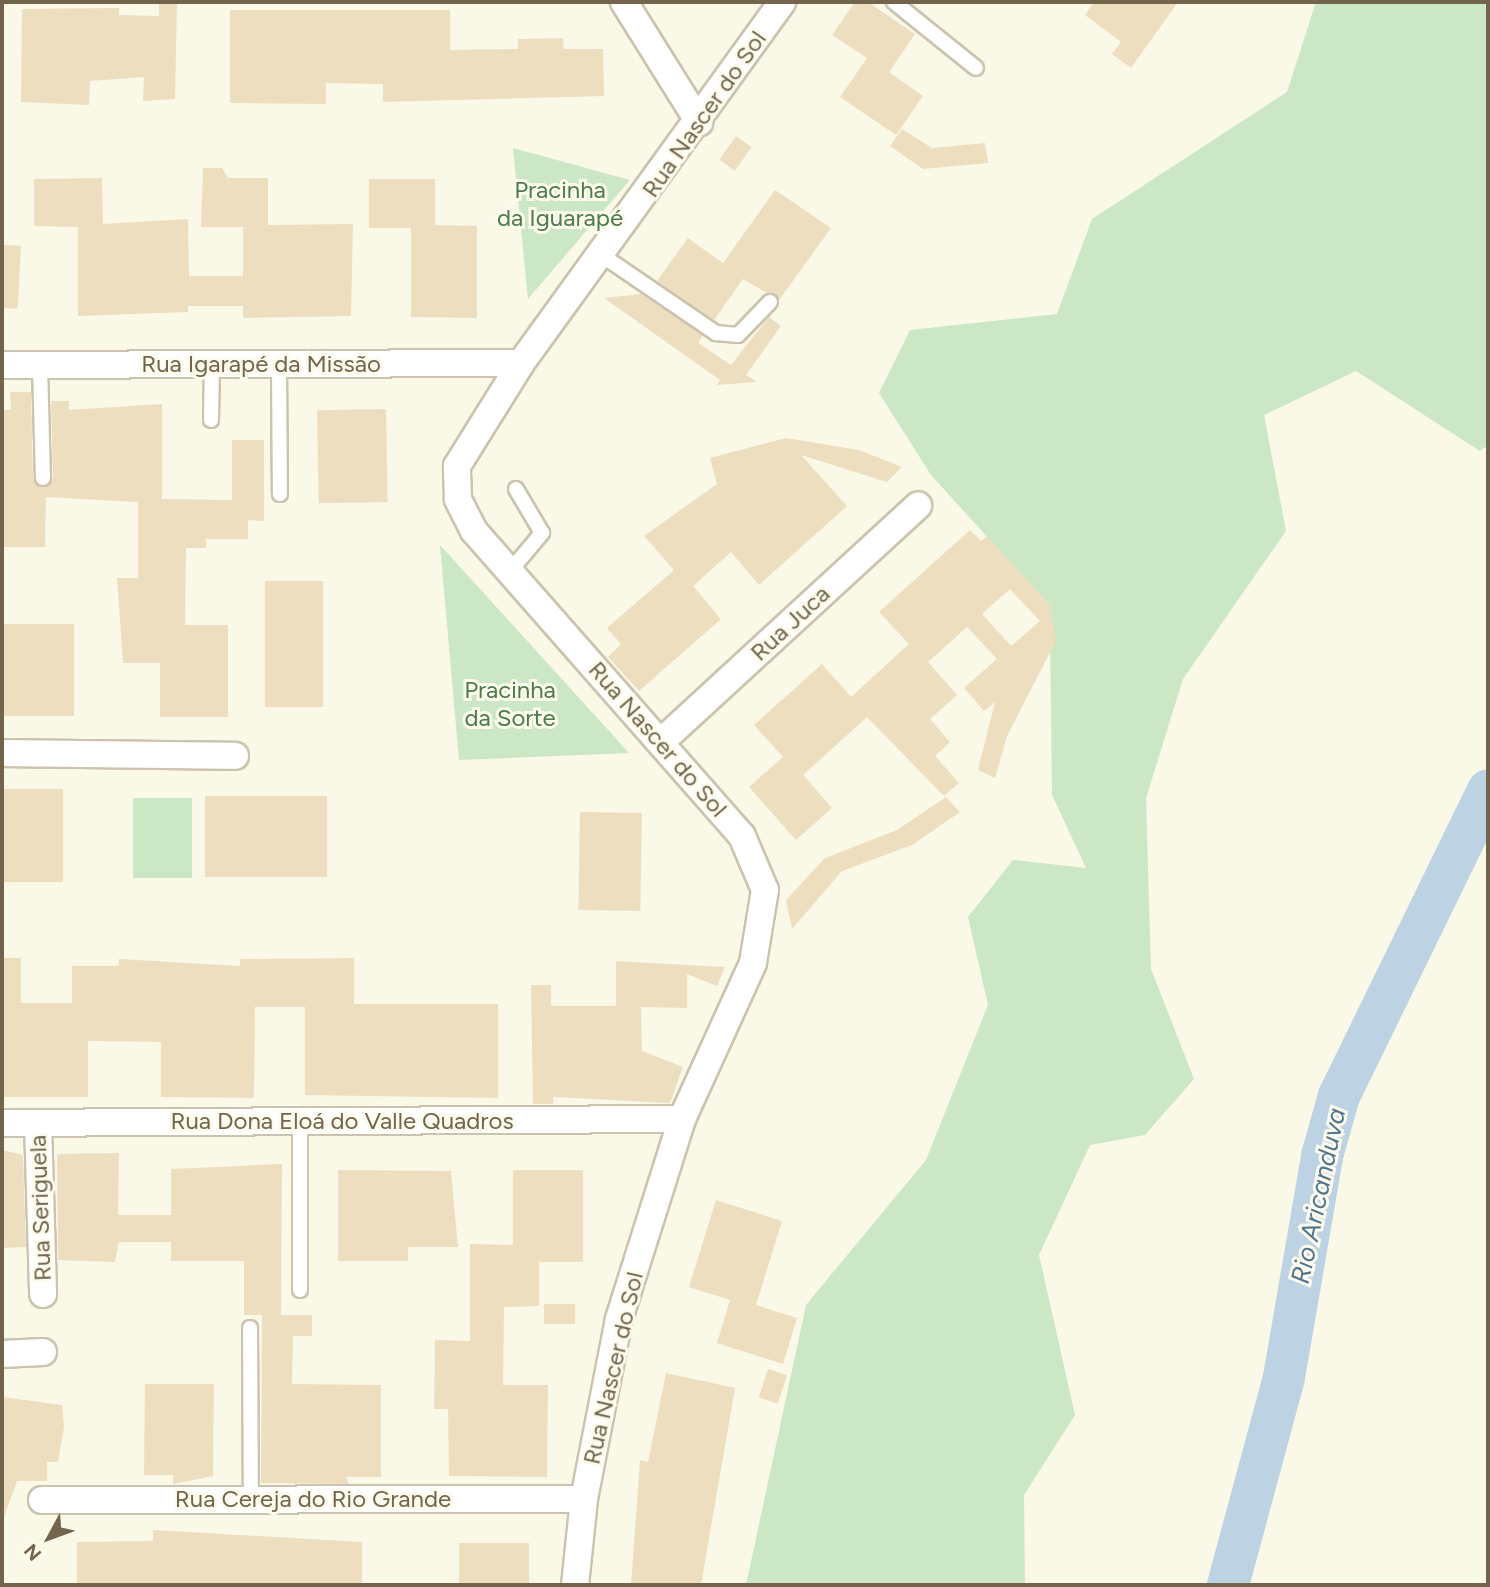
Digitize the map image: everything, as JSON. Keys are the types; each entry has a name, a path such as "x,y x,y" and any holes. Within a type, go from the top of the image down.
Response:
{"street":[{"path":"624,2 699,122"},
{"name":"Rua Nascer do Sol","path":"575,1585 584,1499 619,1319 682,1119 752,963 765,890 742,836 662,741 474,531 456,486 464,448 521,363 603,256 782,2"},
{"name":"Rua Igarapé da Missão","path":"2,365 521,363"},
{"name":"Rua Juca","path":"662,741 918,506"},
{"path":"2,753 235,756"},
{"name":"Rua Dona Eloá do Valle Quadros","path":"2,1123 682,1119"},
{"name":"Rua Seriguela","path":"38,1123 43,1294"},
{"path":"2,1354 43,1352"},
{"name":"Rua Cereja do Rio Grande","path":"42,1500 584,1499"}],"lane":[{"path":"894,2 976,68"},
{"path":"603,256 716,333 737,335 770,302"},
{"path":"211,420 212,364"},
{"path":"279,364 280,494"},
{"path":"40,365 43,478"},
{"path":"510,572 542,533 535,512 516,489"},
{"path":"300,1123 300,1290"},
{"path":"250,1328 251,1499"}],"green space":[{"path":"1316,2 1488,2 1488,445 1480,451 1356,371 1264,415 1286,531 1183,679 1146,798 1151,969 1194,1079 1145,1135 1090,1145 1039,1255 1075,1415 1024,1495 1025,1585 746,1585 806,1305 926,1160 988,1005 968,917 1013,860 1086,868 1052,795 1050,635 1041,596 931,475 879,393 910,330 1057,314 1092,219 1287,92"},
{"name":"Pracinha da Iguarapé","path":"513,148 630,180 528,299"},
{"name":"Pracinha da Sorte","path":"440,545 629,753 459,760"},
{"path":"133,798 192,798 192,878 133,878"}],"building":[{"path":"159,2 177,2 175,99 143,101 144,77 90,81 89,105 21,102 22,9 119,8 119,15 159,16"},
{"path":"855,2 868,2 915,34 889,72 923,96 896,135 840,97 867,58 832,35"},
{"path":"1094,2 1178,2 1131,68 1112,54 1121,42 1085,15"},
{"path":"230,10 450,10 450,50 518,49 518,39 563,38 564,49 603,49 604,96 383,102 383,84 326,83 326,104 230,103"},
{"path":"902,129 932,148 985,143 988,163 923,169 890,146"},
{"path":"736,136 752,147 735,171 719,160"},
{"path":"203,168 222,168 228,178 268,178 268,225 353,224 351,316 243,318 243,306 188,306 188,312 78,316 78,227 34,226 34,179 102,178 103,224 188,219 189,276 243,276 243,227 201,227"},
{"path":"369,179 435,179 435,225 477,226 477,318 411,317 411,228 369,228"},
{"path":"775,190 831,228 779,300 743,279 714,320 657,281 688,238 723,263"},
{"path":"4,245 21,246 18,309 2,308"},
{"path":"641,294 703,335 698,343 731,365 769,317 781,326 746,375 757,382 717,385 720,380 604,298"},
{"path":"10,392 31,392 33,478 43,488 53,478 51,401 69,401 69,410 162,404 162,499 232,500 232,440 264,440 264,521 248,520 248,539 206,539 206,548 186,548 185,625 228,625 228,717 160,717 160,663 123,663 117,578 138,578 138,502 46,497 45,547 2,547 2,410 11,410"},
{"path":"386,409 388,502 319,503 317,410"},
{"path":"786,438 859,450 902,467 887,482 801,455 847,506 759,585 731,552 693,586 721,619 639,691 608,657 621,644 607,628 674,570 644,536 717,484 710,458"},
{"path":"970,530 981,541 987,536 1050,605 1056,641 1007,736 995,778 978,770 995,702 984,711 964,688 997,659 967,627 928,662 957,695 930,719 950,742 935,756 959,783 944,796 867,717 803,775 832,808 796,840 749,787 783,757 754,725 822,664 851,697 909,644 879,612","holes":["1010,589 1040,621 1011,646 982,614"]},
{"path":"265,581 323,581 323,707 265,707"},
{"path":"2,624 74,624 74,716 2,716"},
{"path":"2,789 63,789 63,882 2,882"},
{"path":"205,796 327,796 327,877 205,877"},
{"path":"946,797 960,812 912,845 842,871 792,929 786,900 825,858 897,830"},
{"path":"580,812 642,813 640,911 578,910"},
{"path":"2,958 21,958 21,1003 72,1003 72,966 119,966 119,959 240,966 240,959 354,958 354,1004 498,1004 498,1098 305,1095 305,1007 255,1007 254,1098 161,1097 161,1042 88,1041 88,1097 2,1097"},
{"path":"616,961 725,967 717,986 687,974 687,1008 641,1007 642,1051 683,1067 670,1103 553,1097 553,1104 533,1104 531,985 551,985 551,1006 616,1006"},
{"path":"2,1150 23,1155 26,1247 2,1248"},
{"path":"119,1153 118,1215 171,1215 171,1169 282,1164 281,1315 312,1315 312,1336 293,1336 292,1384 381,1385 381,1477 346,1477 349,1484 261,1483 262,1315 244,1315 244,1261 171,1261 171,1242 119,1242 115,1262 58,1260 57,1154"},
{"path":"338,1170 451,1171 458,1247 408,1247 408,1261 338,1261"},
{"path":"513,1170 583,1170 583,1262 539,1262 539,1306 504,1307 503,1385 548,1385 547,1477 449,1476 448,1409 434,1409 435,1340 470,1341 470,1244 513,1245"},
{"path":"716,1200 782,1221 756,1305 797,1318 783,1364 717,1343 730,1300 689,1287"},
{"path":"544,1304 575,1304 575,1324 544,1324"},
{"path":"768,1369 787,1375 778,1404 759,1398"},
{"path":"666,1373 735,1388 701,1585 631,1585 640,1460 648,1462"},
{"path":"145,1384 214,1384 213,1476 173,1484 173,1475 144,1475"},
{"path":"2,1397 62,1405 64,1427 58,1462 47,1462 47,1481 17,1481 4,1517"},
{"path":"153,1530 362,1542 362,1585 77,1585 77,1542 153,1541"},
{"path":"459,1543 529,1543 529,1585 459,1585"}],"waterway":[{"name":"Rio Aricanduva","path":"1228,1585 1284,1377 1322,1156 1339,1096 1488,790"}]}
